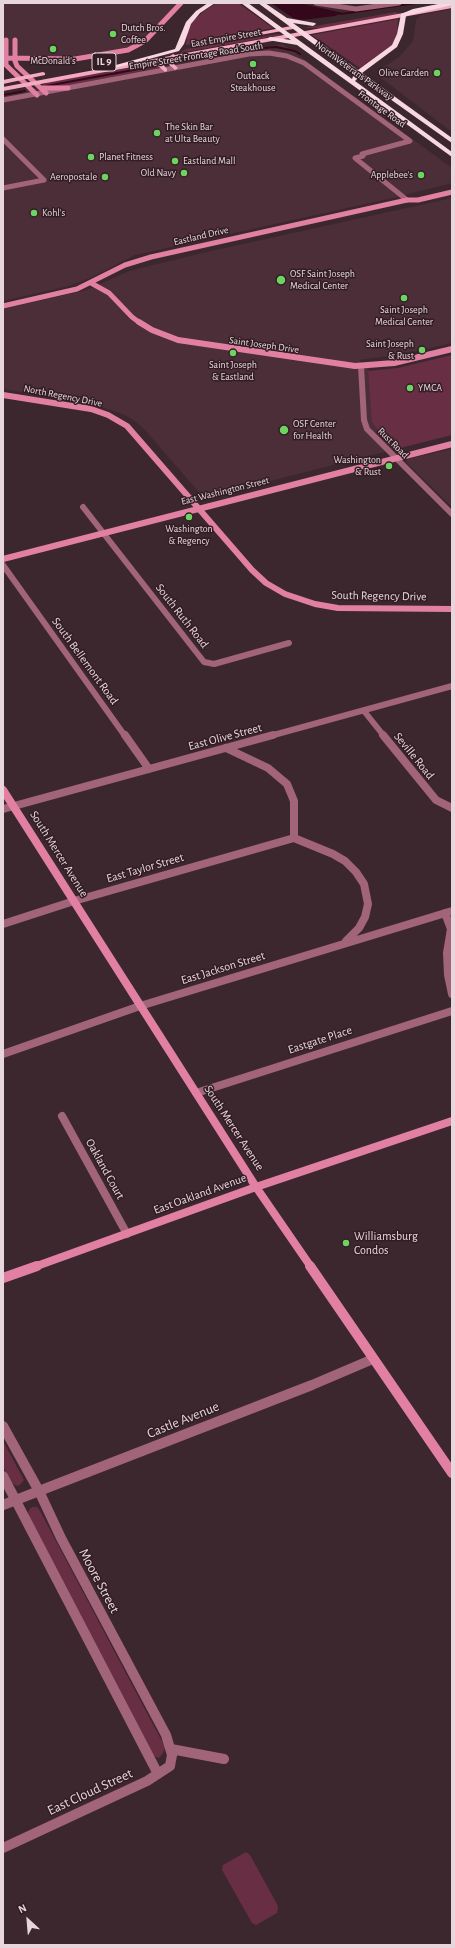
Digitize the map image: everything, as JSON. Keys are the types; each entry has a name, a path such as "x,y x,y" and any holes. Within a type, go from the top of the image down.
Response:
{"highway":[{"path":"177,29 186,15 204,3"},
{"path":"103,66 171,53 180,48 188,23 198,12 212,3"},
{"name":"North Veterans Parkway","path":"244,3 452,155"},
{"name":"North Veterans Parkway","path":"261,3 452,141"},
{"path":"356,85 355,77 358,73 382,57 395,46 400,34 402,16 413,11 452,3"},
{"path":"373,83 371,77 373,70 393,55 406,41 411,18 419,13"},
{"path":"284,19 313,24"},
{"path":"270,39 292,42 301,45"},
{"path":"164,51 173,43"}],"main road":[{"path":"4,58 82,58 128,50 144,41 181,3"},
{"path":"343,19 439,3"},
{"name":"East Empire Street","path":"3,82 32,80 103,66 130,64 452,6"},
{"name":"East Empire Street","path":"235,38 320,23"},
{"path":"6,40 4,64 37,95"},
{"path":"15,40 15,63 46,93"},
{"name":"East Empire Street","path":"103,66 109,61 189,46"},
{"path":"173,56 169,62 175,68"},
{"path":"19,68 23,64 41,59"},
{"path":"32,80 104,64 109,61"},
{"path":"130,64 158,64 164,67 165,70"},
{"name":"East Empire Street","path":"32,80 49,73"},
{"path":"3,86 22,81"},
{"name":"East Empire Street","path":"3,89 22,81"},
{"path":"41,88 68,88"},
{"name":"Eastland Drive","path":"407,200 413,196 452,187"},
{"name":"Eastland Drive","path":"3,306 62,293 91,283 118,268 144,259 407,200 418,200 452,192"},
{"name":"Saint Joseph Drive","path":"91,283 109,293 127,313 143,325 178,340 203,345 334,364 361,366 394,363 452,349"},
{"name":"North Regency Drive","path":"3,395 91,409 119,421 134,433 199,508"},
{"name":"East Washington Street","path":"3,559 452,444"},
{"name":"South Regency Drive","path":"199,508 262,580 293,598 338,608 452,608"},
{"name":"South Mercer Avenue","path":"3,790 256,1187 452,1473"},
{"name":"East Oakland Avenue","path":"3,1278 256,1187 452,1121"}],"street":[{"path":"316,3 339,7 360,8 399,3"},
{"name":"Empire Street Frontage Road South","path":"3,100 37,95 249,54 274,54"},
{"name":"Frontage Road","path":"274,54 291,57 304,63 410,141 362,154 363,156 355,158 407,200"},
{"path":"3,139 44,180 3,188"},
{"name":"Rust Road","path":"361,366 364,420 367,429 374,438 452,514"},
{"name":"South Ruth Road","path":"83,507 198,652 204,662 214,664 289,643"},
{"name":"South Bellemont Road","path":"3,565 149,768"},
{"name":"East Olive Street","path":"3,809 452,686"},
{"name":"Seville Road","path":"364,710 436,800 452,808"},
{"path":"226,748 268,768 287,784 294,801 294,838 333,854 345,861 356,872 364,884 368,904 365,917 354,934 342,944"},
{"name":"East Taylor Street","path":"3,924 294,838"},
{"path":"448,912 451,929 447,953 448,975 452,994"},
{"name":"East Jackson Street","path":"3,1054 140,1006 448,912"},
{"name":"Eastgate Place","path":"196,1093 452,1011"},
{"name":"Oakland Court","path":"62,1116 127,1234"},
{"name":"Castle Avenue","path":"3,1505 312,1385 373,1358"},
{"name":"Moore Street","path":"3,1426 39,1491 61,1538 166,1735 171,1749"},
{"path":"3,1476 158,1774"},
{"path":"171,1749 224,1758"},
{"name":"East Cloud Street","path":"3,1848 136,1788 170,1766 172,1755 171,1749"}],"shaded area":[{"path":"3,3 178,3 142,41 132,47 87,56 61,57 3,56"},
{"path":"217,3 238,3 273,28 186,45 188,30 194,20 204,11"},
{"path":"271,3 299,3 343,13 335,16 302,20 293,18"},
{"path":"452,9 452,132 381,78 378,71 399,57 413,41 416,20 421,15"},
{"path":"396,12 399,14 321,28 304,28"},
{"path":"398,19 397,35 392,45 360,68 312,35"},
{"path":"278,34 281,35 179,53 186,49"},
{"path":"283,44 452,168 452,183 397,197 135,255 90,278 69,286 3,301 3,94"},
{"path":"154,64 160,67 57,88 42,86 48,82"},
{"path":"452,198 452,343 404,354 359,360 369,369 368,373 381,434 396,449 204,498 144,429 125,415 91,403 3,389 3,309 87,290 129,271 202,253"},
{"name":"YMCA","path":"452,355 452,435 396,449 381,434 372,422 368,371 398,368"},
{"path":"452,449 452,507 406,462 408,459"},
{"path":"3,1441 24,1480 20,1485 17,1486 12,1483 3,1466"},
{"path":"32,1507 37,1507 40,1511 165,1747 159,1758 153,1756 28,1515 29,1510"},
{"path":"246,1852 250,1855 278,1906 277,1913 256,1925 252,1923 222,1870 223,1865"}],"waterway":[{"path":"341,14 416,3"},
{"path":"175,62 251,49 276,47 295,51 300,54"},
{"path":"46,86 155,66"},
{"path":"3,95 25,91"}],"place":[{"name":"Dutch Bros. Coffee","path":"113,34"},
{"name":"McDonald's","path":"53,49"},
{"name":"Outback Steakhouse","path":"253,64"},
{"name":"Olive Garden","path":"437,73"},
{"name":"The Skin Bar at Ulta Beauty","path":"157,133"},
{"name":"Planet Fitness","path":"91,157"},
{"name":"Eastland Mall","path":"175,161"},
{"name":"Old Navy","path":"184,173"},
{"name":"Applebee's","path":"421,175"},
{"name":"Aeropostale","path":"105,177"},
{"name":"Kohl's","path":"34,213"},
{"name":"OSF Saint Joseph Medical Center","path":"281,280"},
{"name":"Saint Joseph Medical Center","path":"404,298"},
{"name":"Saint Joseph & Rust","path":"422,350"},
{"name":"Saint Joseph & Eastland","path":"233,353"},
{"name":"YMCA","path":"410,388"},
{"name":"OSF Center for Health","path":"284,430"},
{"name":"Washington & Rust","path":"389,466"},
{"name":"Washington & Regency","path":"189,517"},
{"name":"Williamsburg Condos","path":"346,1243"}]}
